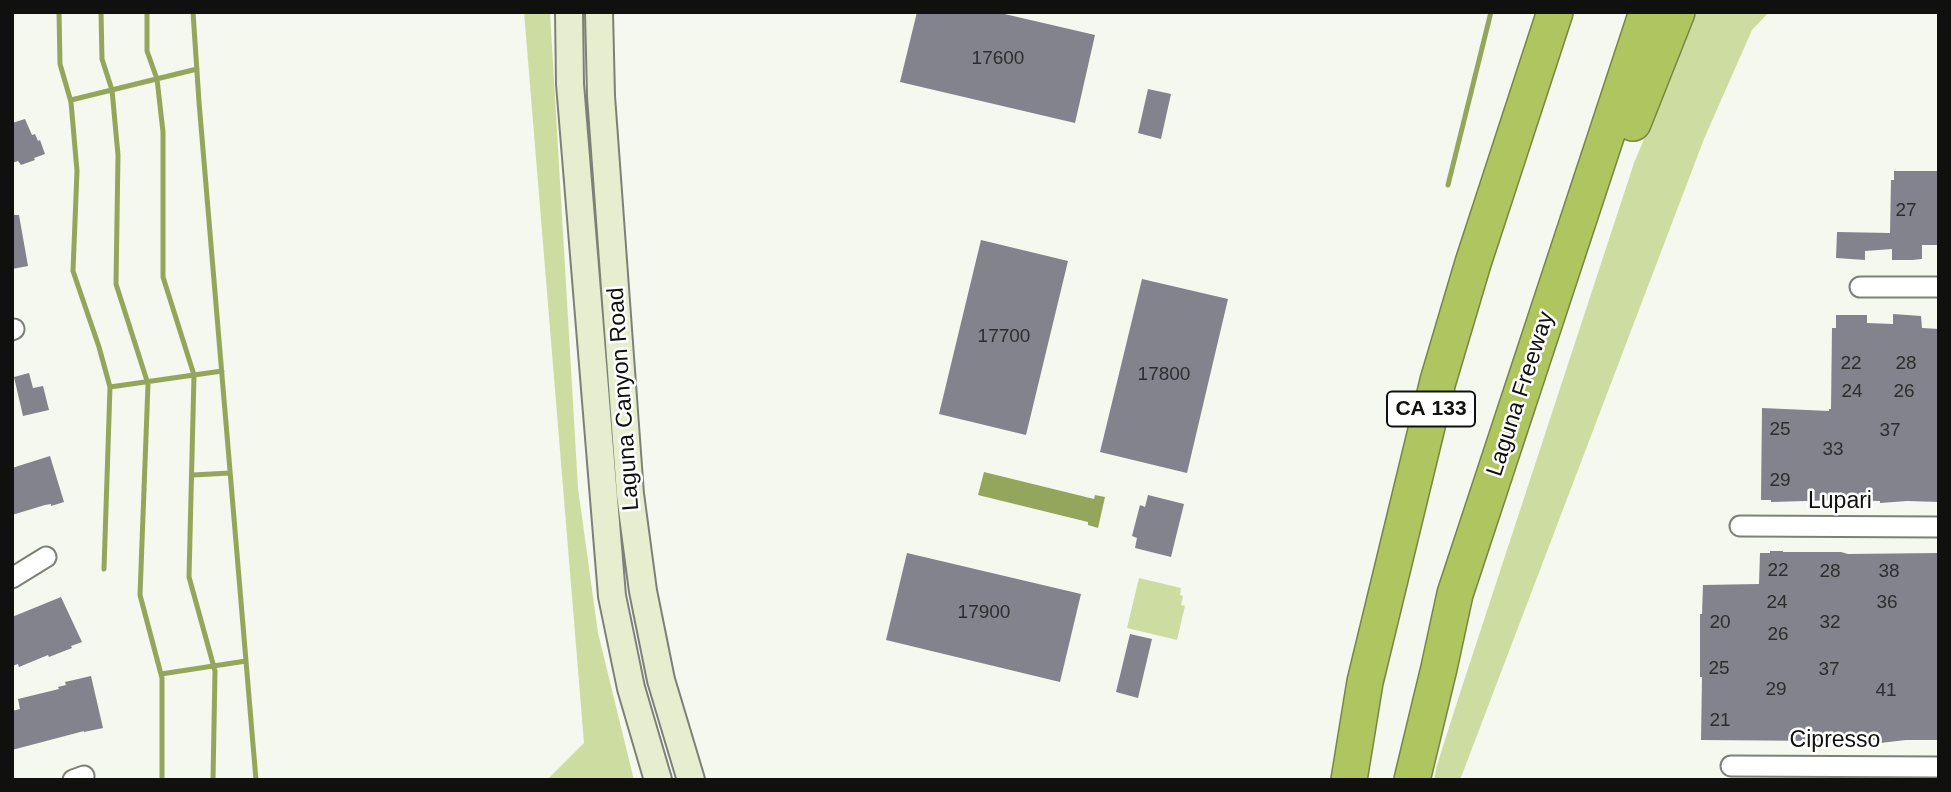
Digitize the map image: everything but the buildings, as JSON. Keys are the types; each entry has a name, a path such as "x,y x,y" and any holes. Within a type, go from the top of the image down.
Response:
{"highway":[{"path":"1544,47 1549,12"},
{"name":"CA 133","path":"1349,780 1365,682 1438,381 1472,263 1555,12"},
{"name":"Laguna Freeway","path":"1412,780 1455,594 1647,12"},
{"path":"1515,414 1547,374 1608,186 1678,12"}],"main road":[{"name":"Laguna Canyon Road","path":"569,12 570,97 612,596 631,688 658,780"},
{"name":"Laguna Canyon Road","path":"599,12 601,96 630,494 643,591 661,680 691,780"},
{"path":"606,508 630,494"}],"street":[{"path":"1860,287 1939,287"},
{"name":"Lupari","path":"1740,526 1939,527"},
{"path":"12,578 46,557"},
{"name":"Cipresso","path":"1731,766 1939,767"}],"shaded area":[{"path":"524,12 550,12 578,488 598,633 634,780 547,780 584,743"},
{"path":"1697,12 1769,12 1752,30 1704,139 1460,780 1434,780 1634,163"},
{"path":"984,472 1094,499 1095,495 1105,497 1098,528 1088,525 1088,522 978,495"},
{"path":"1139,578 1181,588 1181,605 1185,606 1177,640 1127,628"}],"waterway":[{"path":"59,12 60,64 71,102 77,171 73,271 110,387 104,569"},
{"path":"101,12 102,59 112,90 118,155 116,284 148,384 140,595 162,678 162,780"},
{"path":"147,12 147,51 157,79 163,132 163,277 194,375 189,577 215,671 213,780"},
{"path":"193,12 256,780"},
{"path":"1448,185 1491,12"},
{"path":"71,100 197,69"},
{"path":"110,387 222,371"},
{"path":"193,475 230,473"},
{"path":"161,674 246,661"}]}
